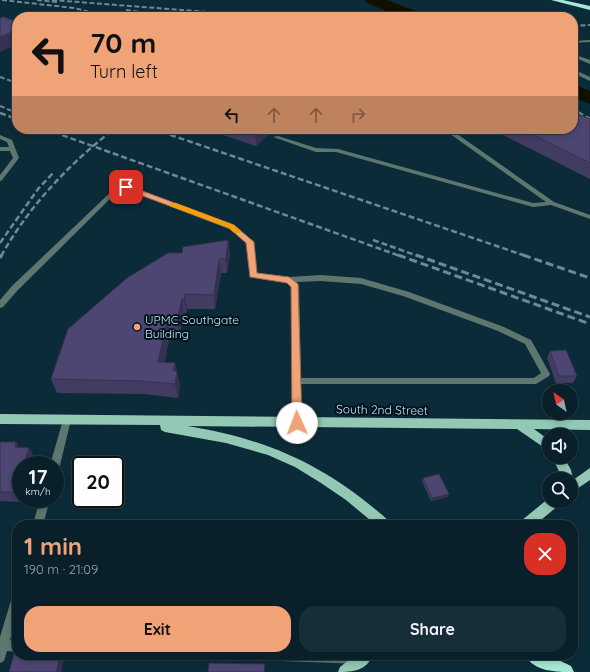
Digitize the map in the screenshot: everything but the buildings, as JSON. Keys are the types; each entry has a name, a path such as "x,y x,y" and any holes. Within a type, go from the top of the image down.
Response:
{"highway":[{"path":"554,0 590,8"},
{"path":"543,660 565,672"}],"main road":[{"name":"South 2nd Street","path":"0,419 590,425"},
{"name":"South 2nd Street","path":"125,421 196,432 284,456 322,476 349,495 380,520"},
{"path":"519,425 542,441"},
{"path":"578,482 590,473"},
{"path":"531,520 546,508"},
{"path":"345,672 359,660"}],"street":[{"path":"578,42 590,41"},
{"path":"578,57 590,62"},
{"path":"578,73 590,79"},
{"path":"453,134 552,203 590,217"},
{"path":"0,137 10,141 16,158 0,179"},
{"path":"276,137 316,150 336,150 533,205 552,203"},
{"path":"0,149 13,150"},
{"path":"0,305 15,288 117,188 126,187 231,226 250,242 253,275 289,280 321,278 361,281 406,294 501,330 528,342 546,374 536,381 296,381"},
{"path":"289,280 295,286 297,423"},
{"path":"58,456 68,420"},
{"path":"39,520 43,508"},
{"path":"0,657 2,645 12,613"},
{"path":"2,645 12,646"}],"waterway":[{"path":"373,0 403,12"},
{"path":"578,92 590,98"}],"railway":[{"path":"2,0 74,8 90,12"},
{"path":"37,0 58,2"},
{"path":"52,0 208,12"},
{"path":"126,10 141,12"},
{"path":"578,26 590,25"},
{"path":"0,77 12,81"},
{"path":"0,106 12,111"},
{"path":"578,112 590,119"},
{"path":"0,113 12,117"},
{"path":"59,134 93,146"},
{"path":"93,146 108,134"},
{"path":"168,134 526,256"},
{"path":"1,256 12,237 37,203 51,187 93,146"},
{"path":"93,146 400,256"},
{"path":"0,243 38,189 54,172"},
{"path":"373,240 418,256"},
{"path":"398,255 590,324"},
{"path":"416,255 590,317"},
{"path":"523,255 590,278"}],"slow traffic":[{"path":"173,205 231,226 237,232"}],"place":[{"name":"UPMC Southgate Building","path":"137,327"}],"route":[{"path":"126,187 231,226 250,242 251,270 253,275 270,276 289,280 295,286 297,423"}]}
